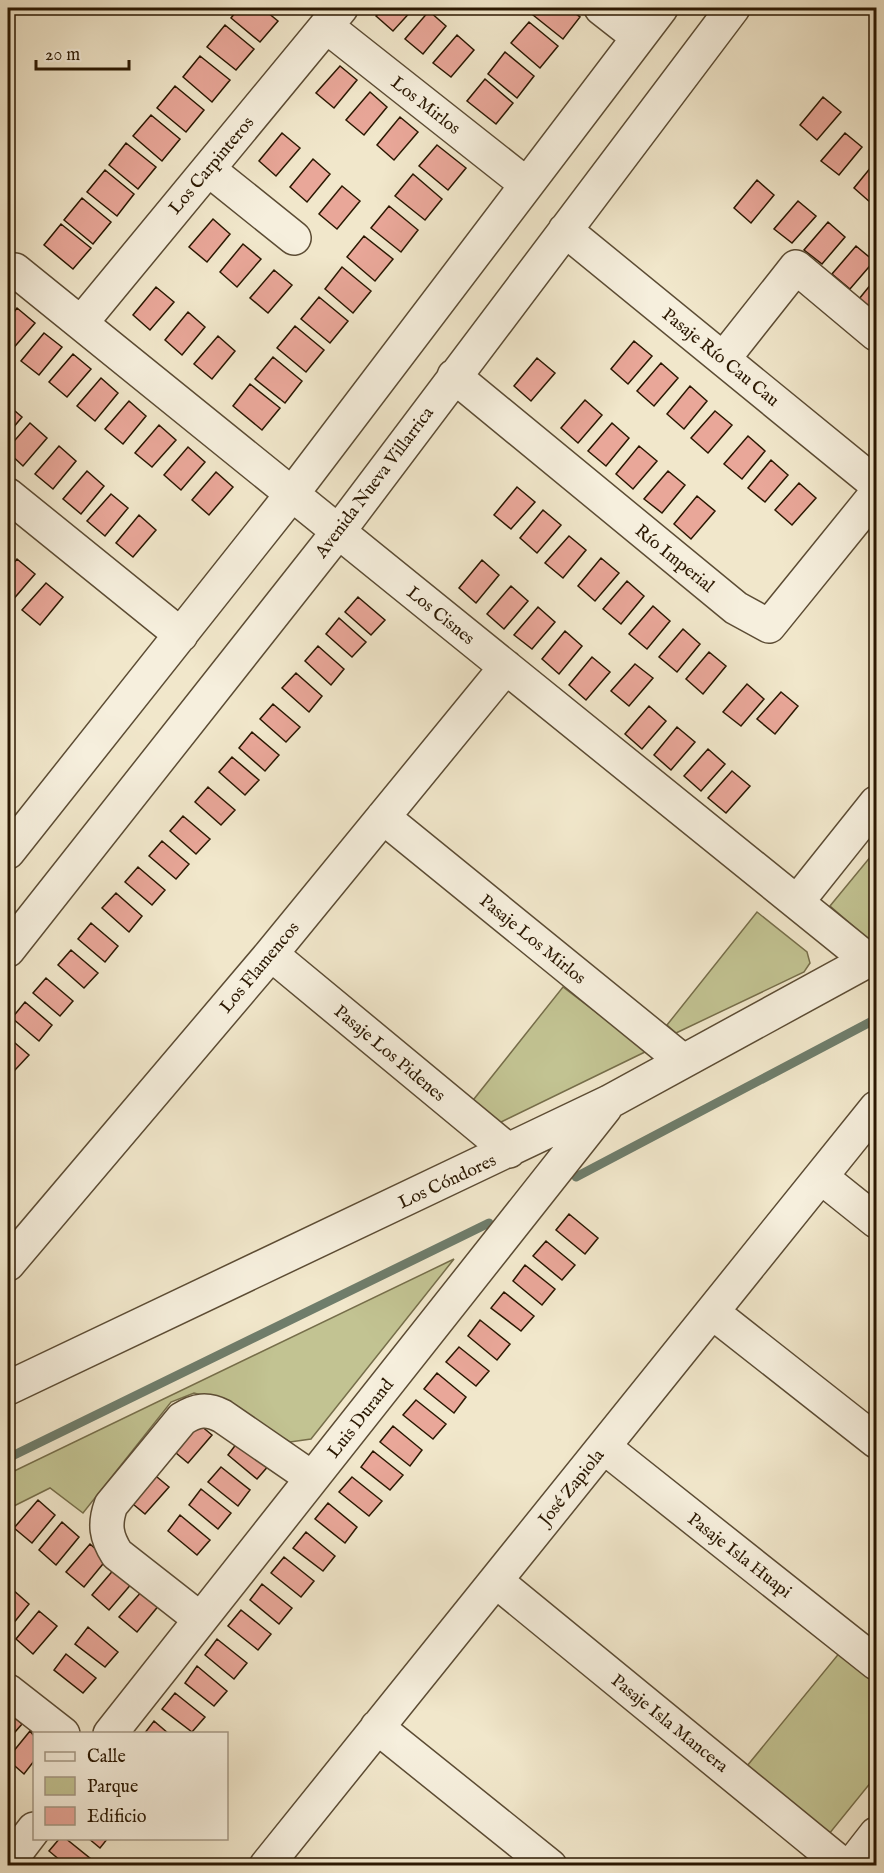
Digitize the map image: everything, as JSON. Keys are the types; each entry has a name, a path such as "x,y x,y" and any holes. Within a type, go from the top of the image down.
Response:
{"street":[{"path":"601,8 638,37"},
{"path":"8,852 292,494 661,8"},
{"name":"Avenida Nueva Villarrica","path":"8,950 338,532 733,8"},
{"name":"Los Carpinteros","path":"81,323 334,17"},
{"name":"Los Mirlos","path":"334,17 526,184"},
{"path":"208,169 294,238"},
{"name":"Pasaje Río Cau Cau","path":"565,230 876,484"},
{"path":"724,358 796,267 876,334"},
{"name":"Los Cisnes","path":"15,270 797,902 872,958"},
{"name":"Río Imperial","path":"454,376 736,608 769,626 876,494"},
{"path":"8,495 181,635"},
{"name":"Los Flamencos","path":"8,1264 271,954 506,667"},
{"path":"797,902 876,803"},
{"name":"Pasaje Los Mirlos","path":"383,817 683,1061"},
{"name":"Pasaje Los Pidenes","path":"271,954 509,1151"},
{"name":"Los Cóndores","path":"8,1388 609,1102 872,958"},
{"name":"Luis Durand","path":"112,1732 609,1102"},
{"name":"José Zapiola","path":"267,1866 876,1108"},
{"path":"821,1177 876,1221"},
{"path":"712,1312 876,1441"},
{"path":"200,1619 117,1554 106,1532 106,1518 111,1505 182,1419 203,1410 222,1416 312,1478"},
{"name":"Pasaje Isla Huapi","path":"604,1447 876,1663"},
{"name":"Pasaje Isla Mancera","path":"496,1581 844,1866"},
{"path":"8,1691 60,1732"},
{"path":"377,1727 550,1866"},
{"path":"8,1863 33,1830"},
{"path":"851,1866 876,1834"}],"green space":[{"path":"876,850 876,942 874,944 830,906"},
{"path":"757,912 807,952 810,963 804,972 676,1033 667,1025"},
{"path":"563,987 647,1051 495,1125 470,1104"},
{"path":"454,1259 311,1439 290,1442 217,1399 194,1393 171,1402 83,1513 50,1488 8,1509 8,1474"},
{"path":"841,1651 876,1681 876,1776 829,1834 747,1766"}],"building":[{"path":"239,8 262,8 278,21 260,42 231,18"},
{"path":"384,8 414,8 393,31 376,16"},
{"path":"540,8 568,8 580,17 563,39 533,15"},
{"path":"429,11 446,26 423,54 405,39"},
{"path":"529,22 558,46 540,68 511,43"},
{"path":"225,25 254,49 236,70 207,47"},
{"path":"457,35 474,50 451,77 433,63"},
{"path":"505,52 534,76 517,98 488,74"},
{"path":"200,56 230,80 212,102 183,77"},
{"path":"340,66 357,80 334,108 316,93"},
{"path":"485,79 513,103 496,124 467,101"},
{"path":"175,86 204,110 186,132 157,108"},
{"path":"370,92 387,107 364,135 346,120"},
{"path":"823,97 841,112 817,140 800,125"},
{"path":"151,115 180,139 162,161 133,136"},
{"path":"400,117 418,132 394,160 377,145"},
{"path":"282,133 300,148 276,176 259,161"},
{"path":"845,133 862,147 839,175 821,161"},
{"path":"126,143 156,167 138,189 109,165"},
{"path":"437,145 466,168 448,190 419,166"},
{"path":"313,159 330,174 307,202 290,187"},
{"path":"876,161 876,196 871,203 854,188"},
{"path":"105,170 134,194 117,216 87,192"},
{"path":"413,174 442,199 425,220 395,196"},
{"path":"757,180 774,195 751,223 734,208"},
{"path":"342,186 360,201 337,229 319,214"},
{"path":"82,198 111,222 93,244 64,220"},
{"path":"798,201 816,216 792,243 774,229"},
{"path":"389,206 418,230 401,252 371,228"},
{"path":"213,219 230,234 207,262 189,247"},
{"path":"828,222 845,237 822,264 804,250"},
{"path":"61,224 91,248 73,269 44,245"},
{"path":"364,236 393,259 375,281 347,257"},
{"path":"243,244 261,259 237,287 220,272"},
{"path":"856,246 874,261 850,289 832,274"},
{"path":"342,267 371,291 353,313 325,289"},
{"path":"274,270 292,285 268,313 250,298"},
{"path":"876,278 876,314 859,299"},
{"path":"156,287 174,302 150,330 133,315"},
{"path":"319,297 348,321 330,343 301,319"},
{"path":"17,308 35,323 11,351 8,348 8,320"},
{"path":"188,312 205,327 182,355 165,340"},
{"path":"295,326 324,350 306,372 277,348"},
{"path":"44,333 62,347 39,375 21,361"},
{"path":"218,336 235,351 212,379 194,364"},
{"path":"634,341 652,356 628,384 611,369"},
{"path":"73,354 91,369 67,397 49,382"},
{"path":"273,357 302,381 285,403 255,379"},
{"path":"537,358 555,373 531,401 514,386"},
{"path":"661,363 678,378 654,406 637,391"},
{"path":"101,378 118,393 95,421 77,406"},
{"path":"250,384 280,408 262,430 233,406"},
{"path":"690,386 707,401 684,429 667,414"},
{"path":"585,400 602,415 578,443 561,428"},
{"path":"129,401 146,416 123,444 105,429"},
{"path":"8,405 22,417 8,434"},
{"path":"715,411 732,425 708,453 691,438"},
{"path":"30,423 47,438 23,466 8,452 8,448"},
{"path":"612,423 629,438 606,466 588,451"},
{"path":"159,425 176,440 152,467 135,453"},
{"path":"748,436 765,451 742,479 724,464"},
{"path":"59,446 76,461 53,489 35,474"},
{"path":"639,446 657,461 633,489 616,474"},
{"path":"188,447 205,462 181,490 164,475"},
{"path":"771,460 788,475 765,502 748,488"},
{"path":"87,471 104,486 81,514 63,499"},
{"path":"668,471 685,485 662,513 644,499"},
{"path":"216,472 233,487 209,515 192,500"},
{"path":"799,483 816,498 792,525 775,510"},
{"path":"517,487 535,502 511,529 494,515"},
{"path":"111,494 128,508 105,536 87,521"},
{"path":"697,496 715,511 691,539 674,524"},
{"path":"543,510 561,525 537,553 520,538"},
{"path":"139,515 156,530 133,557 116,543"},
{"path":"569,536 586,550 563,578 545,563"},
{"path":"601,558 619,573 595,601 578,586"},
{"path":"17,559 35,574 11,602 8,598 8,570"},
{"path":"482,560 499,575 476,603 459,588"},
{"path":"627,581 644,596 621,624 603,609"},
{"path":"46,583 63,597 40,625 22,610"},
{"path":"511,586 528,601 504,629 487,614"},
{"path":"358,597 385,620 371,635 345,612"},
{"path":"653,606 670,621 647,649 629,634"},
{"path":"538,607 555,622 532,649 514,635"},
{"path":"339,618 366,642 352,657 326,634"},
{"path":"683,629 700,644 677,672 659,657"},
{"path":"565,631 582,646 559,674 542,659"},
{"path":"318,646 344,669 331,685 305,661"},
{"path":"709,652 726,666 703,694 686,679"},
{"path":"592,657 610,672 586,700 569,685"},
{"path":"635,664 653,678 629,706 611,691"},
{"path":"296,673 322,696 309,712 282,688"},
{"path":"747,684 764,699 741,726 723,712"},
{"path":"781,692 798,706 775,734 757,719"},
{"path":"273,704 300,727 286,742 260,719"},
{"path":"649,706 666,721 642,749 625,734"},
{"path":"677,727 695,742 671,770 654,755"},
{"path":"252,732 279,755 265,771 239,748"},
{"path":"708,749 725,764 701,791 684,776"},
{"path":"232,757 259,780 245,795 219,772"},
{"path":"732,771 750,786 726,813 708,798"},
{"path":"208,787 235,810 221,825 195,802"},
{"path":"183,816 210,839 196,854 170,831"},
{"path":"162,841 189,864 176,879 149,856"},
{"path":"138,867 165,890 152,905 125,882"},
{"path":"116,893 142,916 129,932 102,908"},
{"path":"91,923 118,946 105,962 78,939"},
{"path":"71,950 98,973 84,988 58,965"},
{"path":"46,978 73,1001 60,1016 33,993"},
{"path":"25,1002 52,1025 39,1041 12,1018"},
{"path":"8,1037 29,1055 15,1070 8,1064"},
{"path":"569,1214 598,1238 585,1254 556,1230"},
{"path":"546,1241 575,1265 562,1280 533,1256"},
{"path":"525,1265 555,1289 542,1305 513,1281"},
{"path":"504,1292 534,1316 521,1331 491,1308"},
{"path":"480,1320 510,1344 497,1360 468,1336"},
{"path":"459,1347 489,1371 476,1386 446,1362"},
{"path":"437,1373 466,1397 454,1413 424,1389"},
{"path":"416,1400 446,1424 433,1439 403,1415"},
{"path":"194,1420 212,1435 188,1463 170,1448"},
{"path":"393,1426 422,1450 410,1466 380,1442"},
{"path":"240,1439 270,1464 257,1479 228,1455"},
{"path":"373,1451 403,1475 390,1490 361,1467"},
{"path":"221,1467 250,1490 238,1506 208,1482"},
{"path":"151,1472 169,1487 145,1514 128,1500"},
{"path":"352,1477 382,1501 369,1516 339,1492"},
{"path":"201,1489 231,1513 218,1529 189,1505"},
{"path":"38,1500 55,1515 32,1543 14,1528"},
{"path":"328,1503 357,1527 345,1543 315,1519"},
{"path":"180,1515 210,1540 197,1555 168,1531"},
{"path":"62,1522 79,1537 56,1565 39,1550"},
{"path":"306,1532 335,1556 323,1571 293,1548"},
{"path":"90,1544 107,1559 84,1587 66,1572"},
{"path":"284,1557 314,1581 301,1597 271,1573"},
{"path":"116,1567 133,1582 109,1610 92,1595"},
{"path":"262,1584 292,1608 279,1624 250,1600"},
{"path":"12,1589 29,1604 8,1630 8,1594"},
{"path":"143,1590 160,1604 137,1632 119,1617"},
{"path":"241,1610 271,1634 258,1650 228,1626"},
{"path":"39,1611 57,1626 33,1654 16,1639"},
{"path":"88,1627 118,1652 105,1667 75,1644"},
{"path":"217,1639 247,1663 234,1679 205,1655"},
{"path":"66,1654 96,1678 83,1693 54,1670"},
{"path":"197,1666 227,1691 214,1706 185,1683"},
{"path":"175,1693 205,1717 192,1732 162,1709"},
{"path":"8,1712 22,1724 8,1740"},
{"path":"154,1721 167,1732 146,1732"},
{"path":"30,1731 33,1735 33,1762 24,1774 8,1758"},
{"path":"58,1840 67,1840 91,1859 86,1866 67,1866 49,1851"},
{"path":"90,1840 106,1840 100,1848"}],"waterway":[{"path":"576,1177 876,1019"},
{"path":"8,1458 489,1223"}]}
